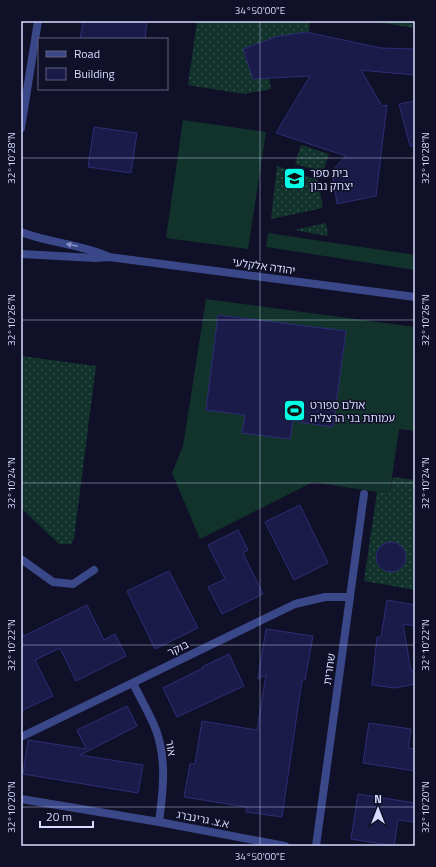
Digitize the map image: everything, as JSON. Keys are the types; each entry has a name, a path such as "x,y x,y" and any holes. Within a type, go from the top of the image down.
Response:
{"street":[{"path":"21,128 37,23"},
{"name":"יהודה אלקלעי","path":"21,232 42,239 94,250 109,257"},
{"name":"יהודה אלקלעי","path":"21,254 95,258 109,257 415,297"},
{"name":"שחרית","path":"316,846 364,494"},
{"path":"21,559 53,582 73,584 94,570"},
{"name":"בוקר","path":"21,737 295,604 325,597 350,597"},
{"name":"אור","path":"133,683 156,731 162,758 164,789 159,822"},
{"name":"א.צ. גרינברג","path":"21,799 159,822 286,846"}],"green space":[{"path":"197,21 310,21 309,32 275,37 243,49 253,79 269,78 271,89 244,94 188,85"},
{"path":"369,21 415,21 415,28"},
{"path":"183,120 266,132 248,249 166,238"},
{"path":"301,145 329,154 323,172 295,164"},
{"path":"277,166 318,180 323,208 271,219"},
{"path":"326,223 328,236 294,230"},
{"path":"268,233 415,255 415,270 266,247"},
{"name":"אולם ספורט עמותת בני הרצליה","path":"206,299 415,327 415,431 399,429 390,491 377,492 313,482 200,539 172,473 183,446"},
{"path":"21,356 96,366 74,538 71,544 59,544 21,508"},
{"path":"393,477 415,480 415,590 364,581 377,492 390,491"}],"building":[{"path":"83,21 147,21 145,38 80,38"},
{"path":"306,32 381,48 415,49 415,75 361,70 382,106 387,105 376,196 337,204 332,171 346,156 276,133 310,76 253,79 243,49 275,37"},
{"path":"415,101 415,146 410,146 399,104"},
{"path":"94,127 137,133 131,173 88,167"},
{"path":"218,315 346,331 333,427 293,421 290,439 242,433 245,415 206,410"},
{"path":"300,505 328,563 294,580 265,522"},
{"path":"238,530 248,550 243,553 263,594 222,614 208,587 225,579 208,545"},
{"path":"391,542 397,543 405,551 405,563 397,571 391,572 385,571 377,563 376,557 377,551 385,543"},
{"path":"169,571 198,628 155,649 127,591"},
{"path":"387,600 415,605 415,626 403,624 411,671 415,670 415,684 395,688 372,685 377,637 381,637"},
{"path":"87,605 104,640 115,634 126,656 76,681 60,648 35,660 53,696 21,711 21,631 24,636"},
{"path":"266,629 313,636 305,680 302,680 282,817 246,812 247,807 184,797 190,764 195,764 202,721 257,730 266,675 258,679"},
{"path":"229,654 244,686 177,717 163,688"},
{"path":"127,706 137,726 80,755 143,765 138,793 23,774 28,740 86,749 77,730"},
{"path":"369,723 411,729 408,748 415,749 415,771 363,763"},
{"path":"358,794 415,803 415,822 398,820 394,846 351,839"}],"place":[{"name":"בית ספר יצחק נבון","path":"295,179"},
{"name":"אולם ספורט עמותת בני הרצליה","path":"295,411"}]}
